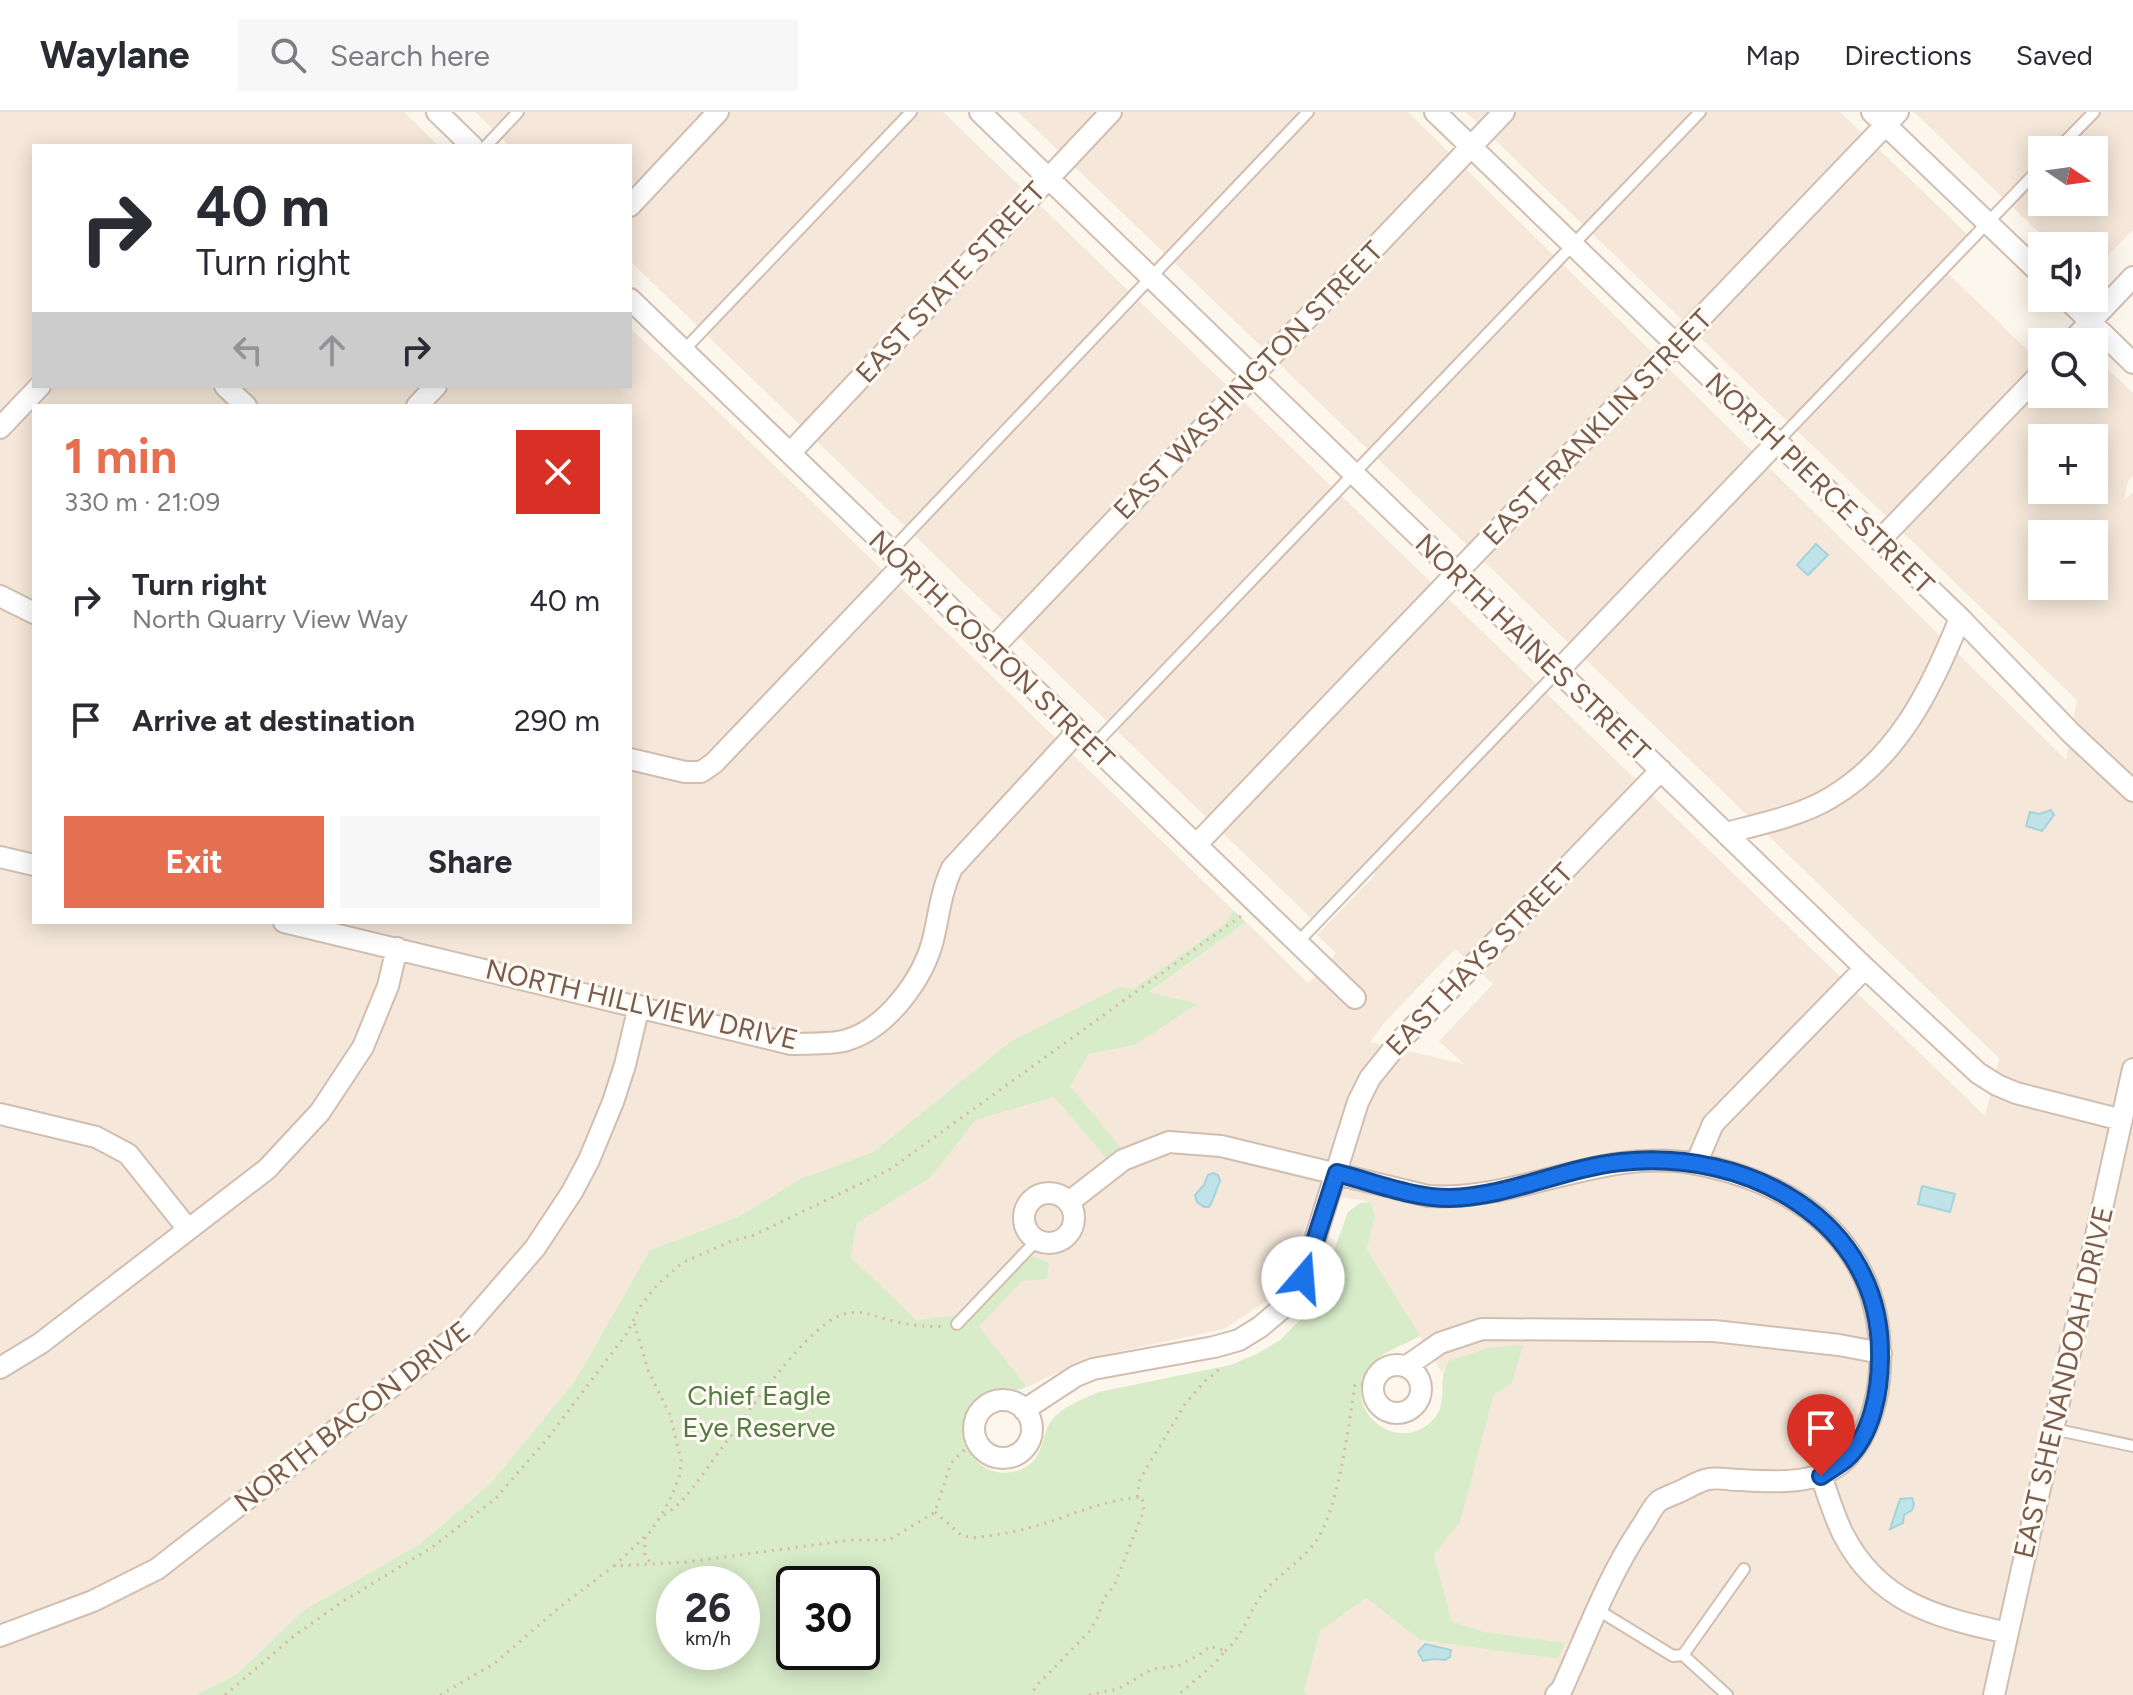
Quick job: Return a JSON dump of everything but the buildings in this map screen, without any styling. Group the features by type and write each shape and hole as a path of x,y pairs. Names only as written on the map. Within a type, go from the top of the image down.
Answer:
{"street":[{"path":"437,112 470,144"},
{"path":"632,204 718,112"},
{"name":"NORTH HAINES STREET","path":"980,112 1865,968 1978,1073 2016,1093 2122,1120"},
{"name":"EAST STATE STREET","path":"790,453 1111,112"},
{"name":"NORTH PIERCE STREET","path":"1435,112 1880,540 2071,733 2133,791"},
{"name":"EAST WASHINGTON STREET","path":"992,649 1504,112"},
{"path":"1886,116 2028,262"},
{"name":"EAST FRANKLIN STREET","path":"1196,845 1676,344 1886,116"},
{"path":"2084,328 2133,277"},
{"name":"NORTH COSTON STREET","path":"632,301 1355,998"},
{"path":"2080,312 2133,363"},
{"path":"1880,540 2028,387"},
{"path":"0,428 38,388"},
{"path":"227,388 244,404"},
{"path":"419,404 434,388"},
{"path":"1558,671 1777,442"},
{"path":"632,759 685,772 701,772 714,763 898,557"},
{"path":"0,596 32,612"},
{"path":"1726,833 1828,800 1860,777 1914,717 1939,671 1960,618"},
{"name":"NORTH HILLVIEW DRIVE","path":"293,924 791,1044 846,1041 875,1025 910,991 932,943 945,883 952,868 1086,739"},
{"name":"EAST HAYS STREET","path":"1024,1410 1076,1376 1093,1369 1239,1340 1285,1306 1303,1278 1358,1102 1370,1078 1385,1057 1661,770"},
{"path":"0,857 32,865"},
{"path":"0,1368 41,1343 267,1169 320,1112 363,1047 388,986 397,948"},
{"path":"1696,1164 1713,1124 1865,968"},
{"name":"NORTH BACON DRIVE","path":"0,1636 93,1601 157,1569 463,1331 535,1248 572,1192 613,1102 639,1006"},
{"name":"EAST SHENANDOAH DRIVE","path":"1994,1695 2053,1429 2124,1153 2122,1120 2133,1069"},
{"path":"0,1114 96,1137 128,1154 188,1229"},
{"path":"1069,1202 1123,1160 1169,1142 1221,1146 1428,1196 1449,1198 1491,1193 1617,1162 1661,1160 1696,1164 1755,1179 1776,1188 1814,1213 1831,1229 1858,1266 1875,1308 1881,1353 1877,1395 1863,1436 1847,1458 1821,1476 1779,1482 1709,1479 1659,1501 1625,1551 1562,1689 1556,1695"},
{"path":"1052,1192 1069,1202 1074,1221 1065,1238 1046,1243 1037,1240 1029,1234 1024,1215 1033,1198 1052,1192"},
{"path":"1407,1366 1440,1343 1482,1329 1714,1331 1839,1345 1881,1353"},
{"path":"1388,1366 1407,1366 1415,1371 1422,1389 1420,1398 1407,1412 1397,1414 1380,1407 1375,1399 1374,1382 1388,1366"},
{"path":"1004,1400 1015,1403 1030,1420 1029,1442 1012,1457 990,1455 981,1449 975,1439 977,1417 983,1408 993,1402 1004,1400"},
{"path":"1821,1476 1852,1551 1880,1583 1935,1616 2007,1633"}],"lane":[{"path":"488,144 518,112"},
{"path":"684,350 911,112"},
{"path":"898,557 1151,277 1308,112"},
{"path":"1086,739 1354,473 1700,112"},
{"path":"2071,136 2094,112"},
{"path":"1777,442 2028,181"},
{"path":"1297,943 1558,671"},
{"path":"957,1324 1037,1240"},
{"path":"2053,1429 2133,1446"},
{"path":"1683,1655 1744,1569"},
{"path":"1598,1610 1673,1656 1683,1655 1727,1695"}],"path":[{"path":"225,1695 294,1636 342,1602 431,1548 495,1499 548,1438 627,1333 657,1285 682,1263 729,1242 754,1235 889,1170 1257,904"},
{"path":"658,1520 683,1500 733,1436 754,1400 815,1334 840,1315 865,1311 886,1319 932,1328 957,1324"},
{"path":"440,1695 495,1663 561,1606 614,1566 658,1520 680,1475 681,1460 670,1415 648,1370 633,1320"},
{"path":"1137,1497 1140,1479 1185,1404 1217,1372 1224,1358 1225,1344"},
{"path":"1178,1695 1233,1645 1259,1599 1314,1544 1334,1497 1355,1385 1374,1382"},
{"path":"614,1566 687,1562 851,1540 889,1540 935,1512 951,1463 975,1439"},
{"path":"935,1512 961,1535 972,1538 1046,1524 1075,1511 1098,1508 1123,1498 1142,1497 1144,1510 1114,1586 1104,1598 1098,1617 1089,1632 1031,1695"},
{"path":"645,1537 645,1556 650,1562"},
{"path":"1089,1695 1118,1689 1152,1669 1178,1666 1210,1646 1225,1651"}],"shaded area":[{"path":"0,112 404,112 437,144 32,144 32,388 632,388 632,330 1234,911 1224,924 1133,989 1010,1042 873,1152 802,1178 738,1217 650,1250 575,1381 490,1484 420,1544 304,1610 237,1674 196,1695 0,1695"},
{"path":"475,112 943,112 1985,1116 1999,1058 1018,112 1408,112 2066,760 2077,700 1466,112 1840,112 1968,235 1940,266 2028,351 2028,408 2108,408 2108,370 2133,393 2133,476 2128,481 2124,500 2133,492 2133,1695 1308,1695 1304,1693 1319,1631 1366,1598 1420,1640 1558,1659 1564,1644 1484,1632 1452,1621 1434,1554 1460,1521 1494,1394 1446,1364 1442,1373 1367,1249 1375,1216 1371,1202 1318,1193 1279,1293 1224,1329 1089,1358 1027,1387 978,1327 1022,1281 1048,1263 1034,1259 966,1314 915,1320 851,1257 857,1223 930,1178 976,1120 1054,1097 1106,1158 1120,1148 1069,1087 1088,1054 1135,1045 1195,1004 1148,993 1246,922 1308,983 1336,953 1317,935 1375,875 1365,866 1313,920 632,263 632,144 508,144","holes":["1455,949 1493,984 1439,1041 1464,1064 1370,1042 1385,1022"]},
{"path":"1914,112 2133,112 2133,230 2108,255 2108,232 2038,232"}],"green space":[{"name":"Chief Eagle Eye Reserve","path":"1234,911 1246,922 1149,992 1197,1004 1135,1045 1089,1054 1070,1086 1121,1148 1106,1158 1054,1097 976,1120 930,1178 857,1223 851,1257 916,1320 966,1314 1026,1254 1049,1263 1047,1279 1022,1281 979,1327 1027,1387 980,1398 969,1410 964,1423 964,1437 969,1450 978,1462 989,1469 1003,1473 1019,1470 1027,1467 1036,1457 1052,1420 1078,1401 1099,1392 1230,1365 1280,1340 1301,1319 1318,1294 1348,1212 1360,1203 1371,1202 1375,1216 1367,1249 1420,1336 1386,1353 1369,1368 1362,1383 1361,1398 1366,1411 1376,1422 1388,1430 1402,1433 1417,1431 1437,1415 1442,1400 1443,1376 1449,1361 1488,1348 1523,1345 1512,1383 1494,1394 1460,1522 1434,1554 1452,1621 1484,1632 1565,1643 1558,1659 1420,1640 1366,1598 1320,1631 1304,1692 1308,1695 196,1695 237,1674 304,1610 420,1544 490,1484 575,1381 650,1250 738,1217 802,1178 873,1152 1010,1042 1120,987 1133,989 1224,924"}],"water":[{"path":"1816,544 1828,555 1808,575 1797,565"},
{"path":"2051,810 2054,815 2042,831 2026,826 2030,812 2039,814"},
{"path":"1208,1175 1218,1175 1220,1181 1211,1204 1204,1207 1197,1202 1195,1195"},
{"path":"1922,1186 1955,1194 1950,1212 1918,1204"},
{"path":"1912,1498 1912,1510 1904,1515 1903,1523 1890,1529 1900,1499"},
{"path":"1425,1644 1451,1650 1450,1657 1423,1661 1418,1652"}],"route":[{"path":"1303,1278 1337,1173 1428,1196 1449,1198 1491,1193 1597,1166 1639,1160 1696,1164 1755,1179 1796,1199 1831,1229 1858,1266 1875,1308 1881,1353 1877,1395 1871,1415 1863,1436 1847,1458 1821,1476"}]}
